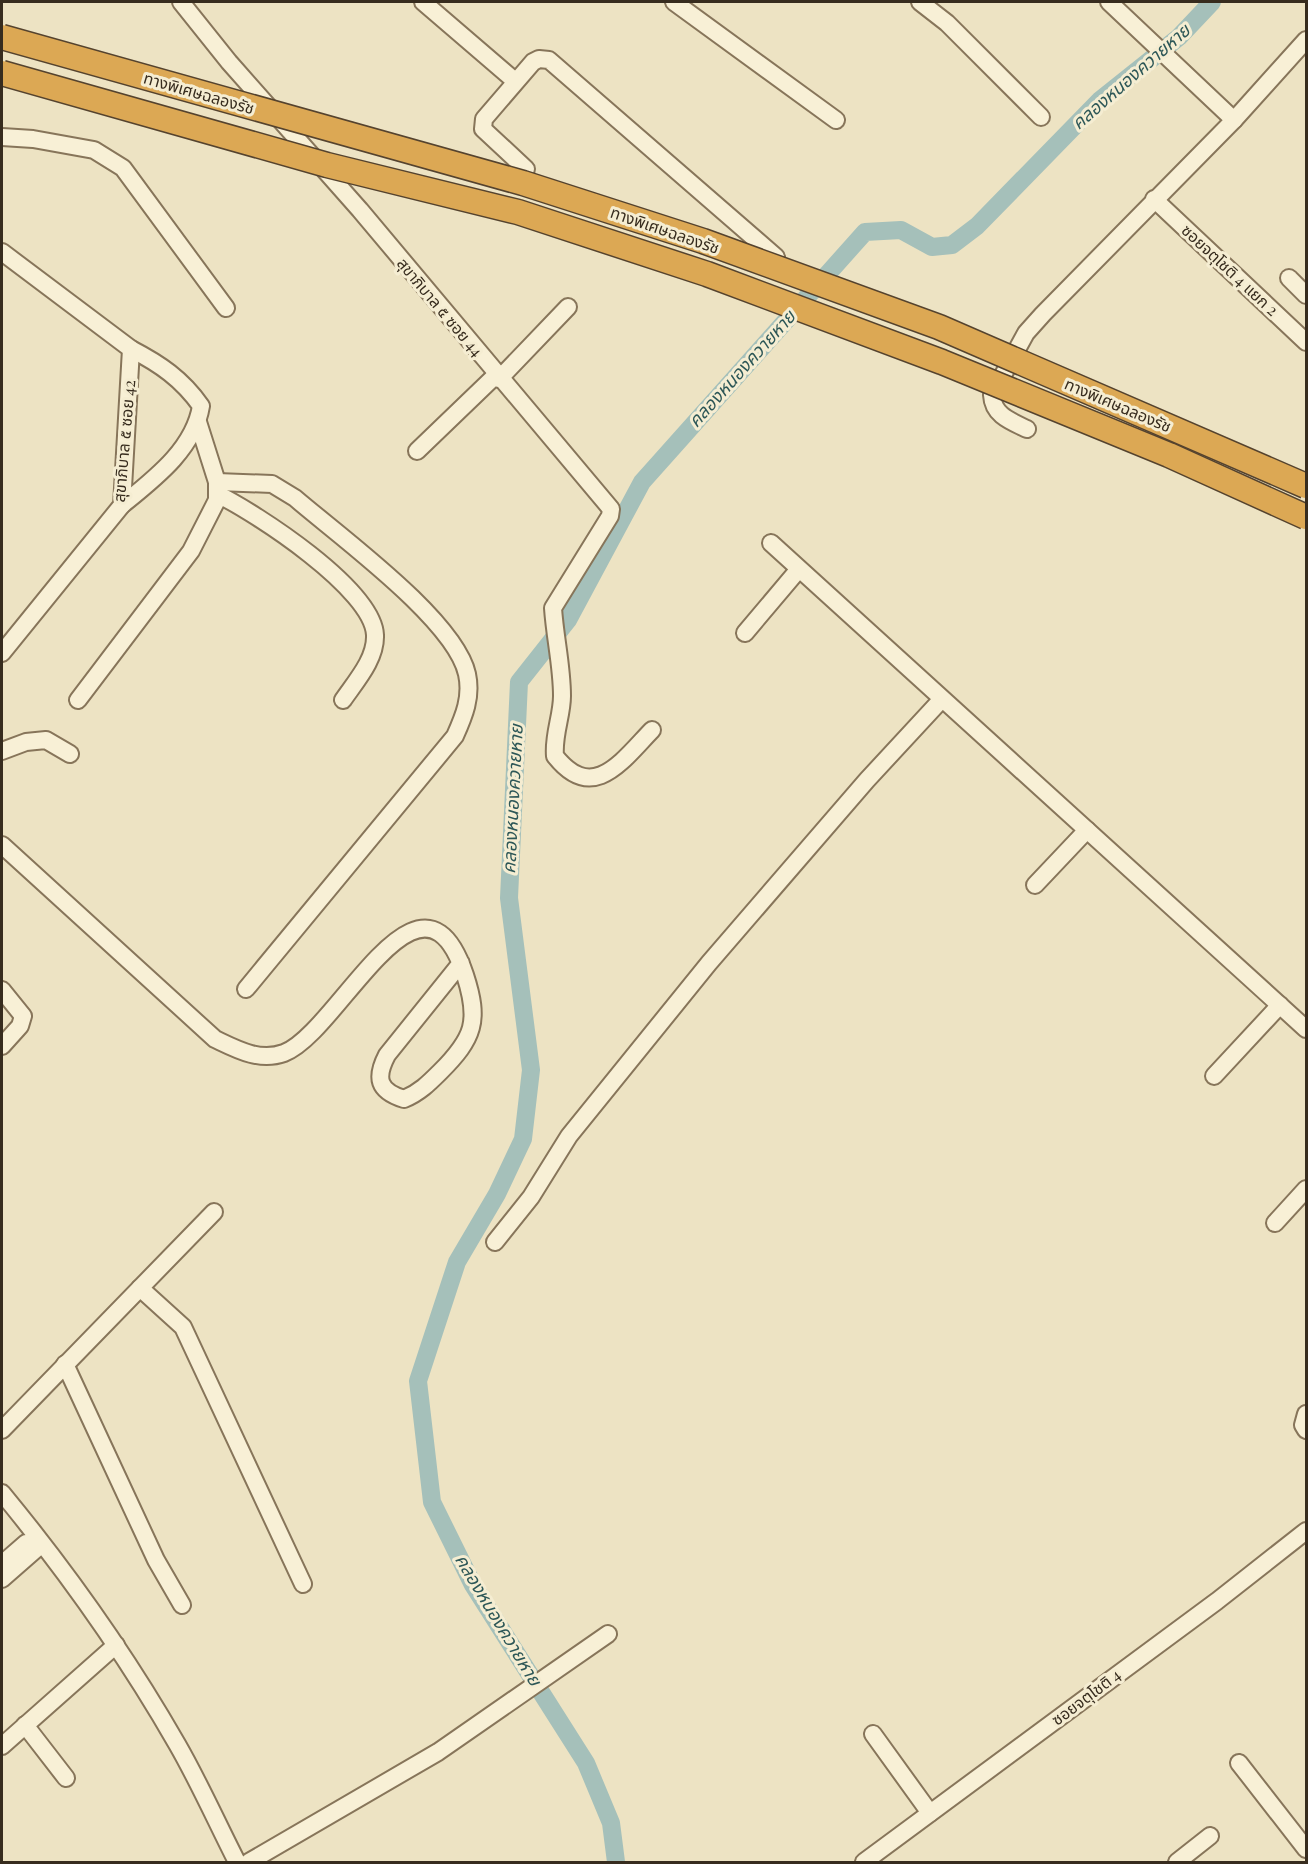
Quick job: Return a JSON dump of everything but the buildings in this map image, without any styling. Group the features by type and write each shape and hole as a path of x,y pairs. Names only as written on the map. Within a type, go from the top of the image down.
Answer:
{"highway":[{"name":"ทางพิเศษฉลองรัช","path":"2,38 523,183 703,242 939,327 1306,486"},
{"name":"ทางพิเศษฉลองรัช","path":"2,73 327,165 518,212 707,274 1039,402 1169,455 1306,518"}],"street":[{"name":"สุขาภิบาล ๕ ซอย 44","path":"181,2 230,62 360,210 497,377 610,509 610,516 553,608 554,628 561,663 562,699 554,747 555,756 566,770 583,779 597,778 618,766 652,730"},
{"path":"423,2 515,81"},
{"path":"674,2 836,120"},
{"path":"920,2 947,23 1041,117"},
{"path":"1109,2 1234,120"},
{"path":"1027,429 1007,420 996,411 992,404 992,395 1026,333 1154,199 1234,120 1306,40"},
{"path":"526,170 483,129 484,119 533,62 539,59 549,60 776,257"},
{"path":"2,137 33,139 94,150 123,168 226,308"},
{"name":"ซอยจตุโชติ 4 แยก 2","path":"1154,199 1306,342"},
{"path":"2,252 131,349 158,363 185,384 201,406 198,423 164,471 122,505"},
{"path":"1289,278 1306,295"},
{"path":"417,451 568,308"},
{"name":"สุขาภิบาล ๕ ซอย 42","path":"2,653 122,505 131,349"},
{"path":"78,700 191,551 217,500 217,488 198,423"},
{"path":"217,488 272,484 295,498 427,611 459,651 468,676 468,708 455,736 246,989"},
{"path":"217,488 351,589 371,617 375,635 371,655 343,700"},
{"path":"771,543 1306,1029"},
{"path":"745,633 799,569"},
{"path":"495,1242 531,1197 577,1127 702,972 867,780 942,699"},
{"path":"2,751 26,742 46,740 70,754"},
{"path":"1035,885 1087,830"},
{"path":"2,845 214,1039 248,1055 284,1053 314,1031 390,944 413,929 428,927 448,938 461,963 472,999 474,1020 470,1037 458,1054 416,1094 405,1099 392,1095 383,1087 379,1078 383,1062 461,963"},
{"path":"2,990 23,1016 20,1026 2,1046"},
{"path":"1214,1076 1280,1005"},
{"path":"1275,1223 1306,1189"},
{"path":"2,1430 214,1212"},
{"path":"140,1288 183,1327 303,1584"},
{"path":"65,1364 156,1560 182,1605"},
{"path":"1306,1414 1303,1425 1306,1430"},
{"path":"2,1493 79,1589 116,1645 179,1746 237,1863"},
{"name":"ซอยจตุโชติ 4","path":"869,1861 930,1813 1217,1601 1306,1531"},
{"path":"2,1564 39,1540"},
{"path":"2,1579 39,1540"},
{"path":"249,1863 438,1752 608,1634"},
{"path":"2,1746 116,1645"},
{"path":"25,1725 66,1778"},
{"path":"873,1734 930,1813"},
{"path":"1239,1763 1306,1849"},
{"path":"1177,1863 1210,1836"}],"waterway":[{"name":"คลองหนองควายหาย","path":"616,1862 611,1823 586,1763 473,1585 432,1502 418,1381 457,1262 497,1194 523,1139 531,1070 509,898 519,682 568,620 642,482 865,232 901,230 932,247 952,245 977,226 1100,100 1179,37 1212,2"}]}
